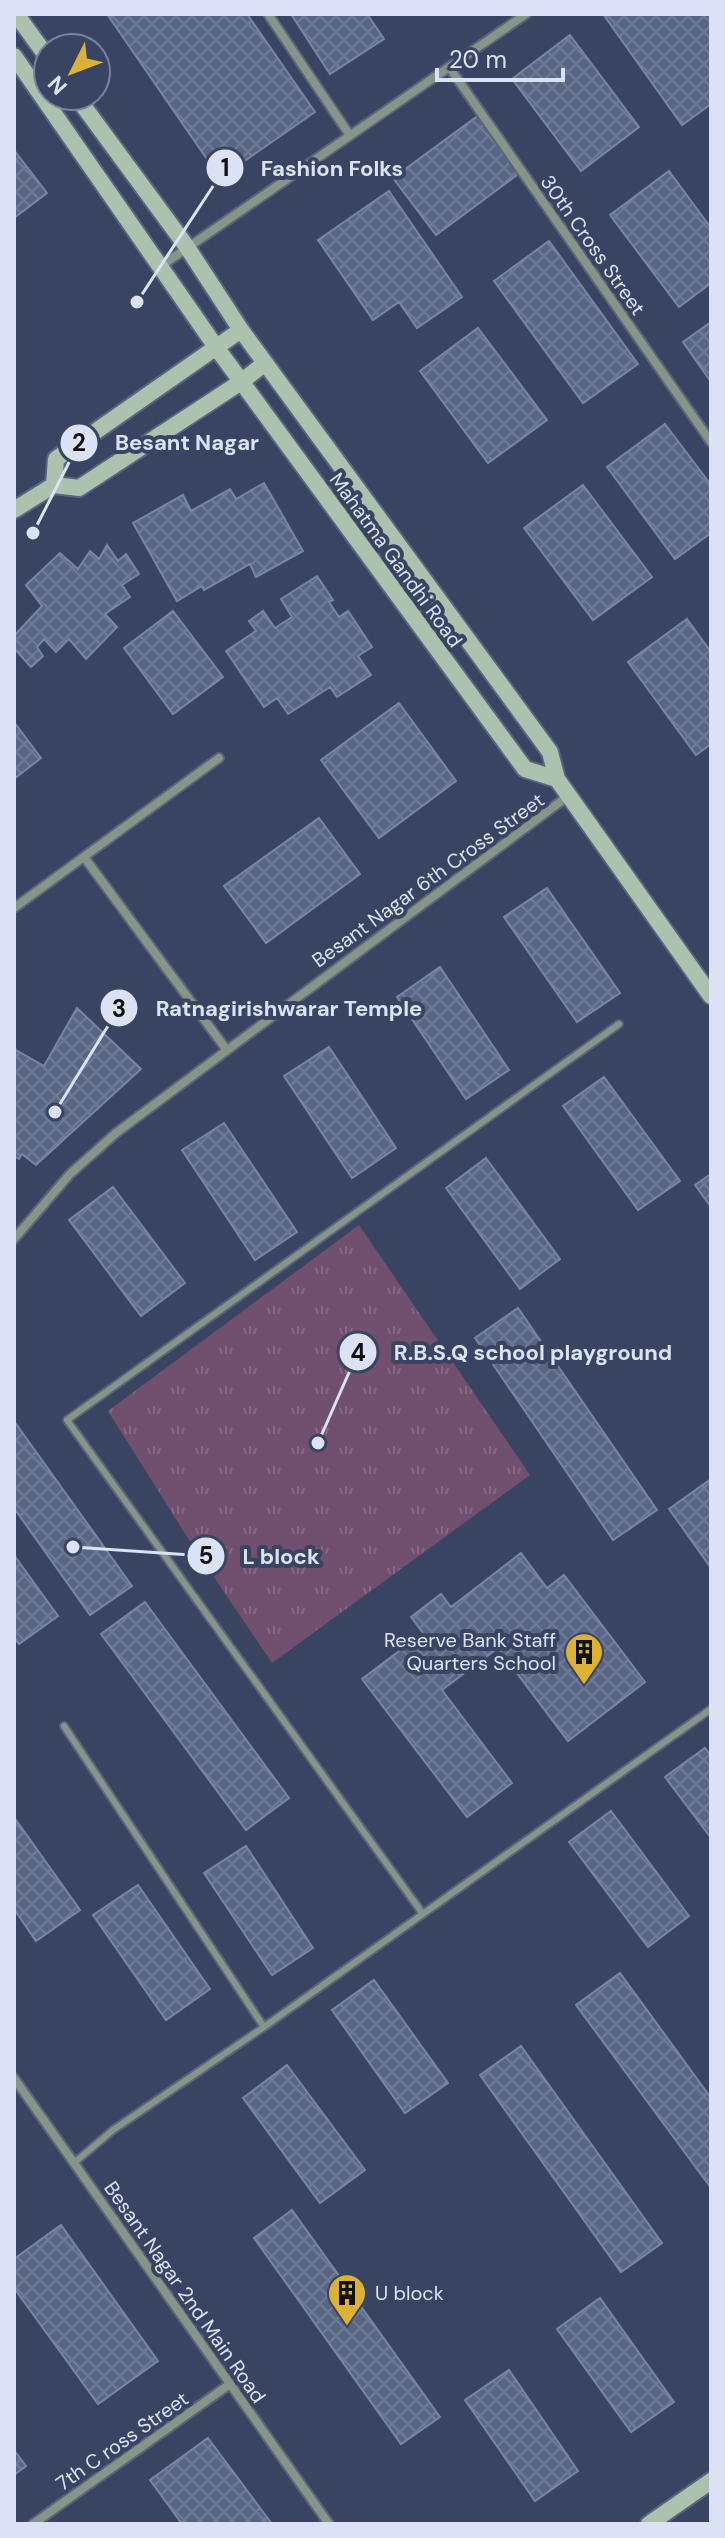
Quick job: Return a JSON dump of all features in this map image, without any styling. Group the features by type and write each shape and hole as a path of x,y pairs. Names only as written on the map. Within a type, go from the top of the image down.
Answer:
{"main road":[{"path":"16,14 32,36"},
{"name":"Mahatma Gandhi Road","path":"14,56 241,382 525,769 557,779"},
{"name":"Mahatma Gandhi Road","path":"88,112 187,247 241,330 550,752 557,779 711,996"},
{"path":"54,485 56,459 241,330"},
{"path":"14,510 54,485 79,488 265,363"},
{"path":"649,2524 711,2481"}],"street":[{"path":"268,14 349,134"},
{"path":"160,267 526,14"},
{"name":"30th Cross Street","path":"449,67 711,442"},
{"path":"14,908 219,758"},
{"name":"Besant Nagar 6th Cross Street","path":"14,1239 70,1174 116,1133 569,796"},
{"path":"84,857 226,1049"},
{"name":"Besant Nagar 2nd Main Road","path":"14,2078 329,2524"},
{"name":"7th C ross Street","path":"33,2524 230,2384"}],"lane":[{"path":"423,1914 67,1420 619,1024"},
{"path":"74,2163 113,2130 264,2027 711,1709"},
{"path":"64,1726 264,2027"}],"green space":[{"path":"359,1225 530,1475 272,1663 191,1543 108,1411"}],"building":[{"path":"107,14 247,14 315,112 220,178"},
{"path":"291,14 367,14 384,39 330,74"},
{"path":"603,14 708,14 711,18 711,104 682,125"},
{"path":"570,35 639,127 581,171 512,79"},
{"path":"479,115 521,172 436,235 393,178"},
{"path":"14,150 47,193 14,218"},
{"path":"669,171 711,228 711,283 679,307 610,215"},
{"path":"389,191 462,297 417,328 399,302 373,320 318,240"},
{"path":"549,241 638,364 583,403 494,281"},
{"path":"711,322 711,382 683,342"},
{"path":"478,328 547,420 488,463 420,371"},
{"path":"665,424 711,485 711,533 675,559 607,467"},
{"path":"264,483 303,551 256,577 250,564 177,601 133,523 183,495 191,511 230,489 236,499"},
{"path":"583,485 652,577 593,620 524,528"},
{"path":"107,545 118,561 126,554 139,574 122,585 130,597 105,614 117,627 86,659 69,639 56,652 44,639 37,647 43,656 31,667 14,648 14,636 42,606 26,585 60,553 78,569 90,551 99,559"},
{"path":"317,576 333,600 329,602 339,617 348,611 372,647 358,656 371,675 337,697 330,687 288,714 277,698 264,707 226,651 256,631 249,621 263,611 275,628 292,617 281,599"},
{"path":"173,611 223,677 173,714 124,648"},
{"path":"687,619 711,652 711,744 696,755 628,662"},
{"path":"399,703 456,781 379,838 321,760"},
{"path":"14,722 41,758 14,779"},
{"path":"319,818 360,874 266,943 224,886"},
{"path":"547,888 620,993 577,1022 504,917"},
{"path":"440,967 509,1070 466,1099 397,997"},
{"path":"77,1008 141,1069 36,1165 22,1154 19,1159 14,1156 14,1049 44,1066"},
{"path":"329,1047 396,1148 352,1178 284,1076"},
{"path":"604,1077 680,1181 638,1210 563,1106"},
{"path":"224,1123 297,1232 255,1260 182,1150"},
{"path":"486,1158 560,1259 520,1289 446,1188"},
{"path":"711,1174 711,1207 695,1185"},
{"path":"113,1187 185,1283 141,1316 69,1220"},
{"path":"518,1308 657,1510 613,1540 475,1338"},
{"path":"14,1421 132,1586 90,1615 14,1508"},
{"path":"711,1479 711,1568 669,1509"},
{"name":"Reserve Bank Staff Quarters School","path":"521,1553 547,1588 564,1575 645,1682 568,1741 498,1648 442,1690 512,1783 467,1817 362,1679 423,1633 411,1617 441,1594 451,1607"},
{"path":"14,1555 58,1616 19,1644 14,1637"},
{"path":"145,1602 289,1798 246,1830 101,1634"},
{"path":"705,1748 711,1756 711,1838 665,1777"},
{"path":"611,1811 689,1916 648,1947 569,1842"},
{"path":"14,1817 80,1910 36,1941 14,1909"},
{"path":"246,1846 313,1948 272,1975 204,1873"},
{"path":"138,1885 210,1989 166,2020 93,1915"},
{"path":"620,1973 711,2098 711,2188 576,2005"},
{"path":"374,1980 448,2083 405,2113 332,2010"},
{"path":"521,2046 662,2243 621,2272 480,2075"},
{"path":"287,2065 365,2170 320,2203 243,2098"},
{"name":"U block","path":"292,2210 440,2417 401,2444 254,2238"},
{"path":"61,2225 158,2361 98,2404 14,2288 14,2259"},
{"path":"600,2298 674,2402 631,2432 557,2329"},
{"path":"509,2370 578,2471 535,2501 465,2400"},
{"path":"208,2438 272,2524 182,2524 150,2480"},
{"path":"14,2450 26,2466 14,2475"}],"place":[{"name":"Fashion Folks","path":"137,302"},
{"name":"Besant Nagar","path":"33,533"},
{"name":"Ratnagirishwarar Temple","path":"55,1112"},
{"name":"R.B.S.Q school playground","path":"318,1443"},
{"name":"L block","path":"73,1547"},
{"name":"Reserve Bank Staff Quarters School","path":"584,1686"},
{"name":"U block","path":"347,2327"}]}
